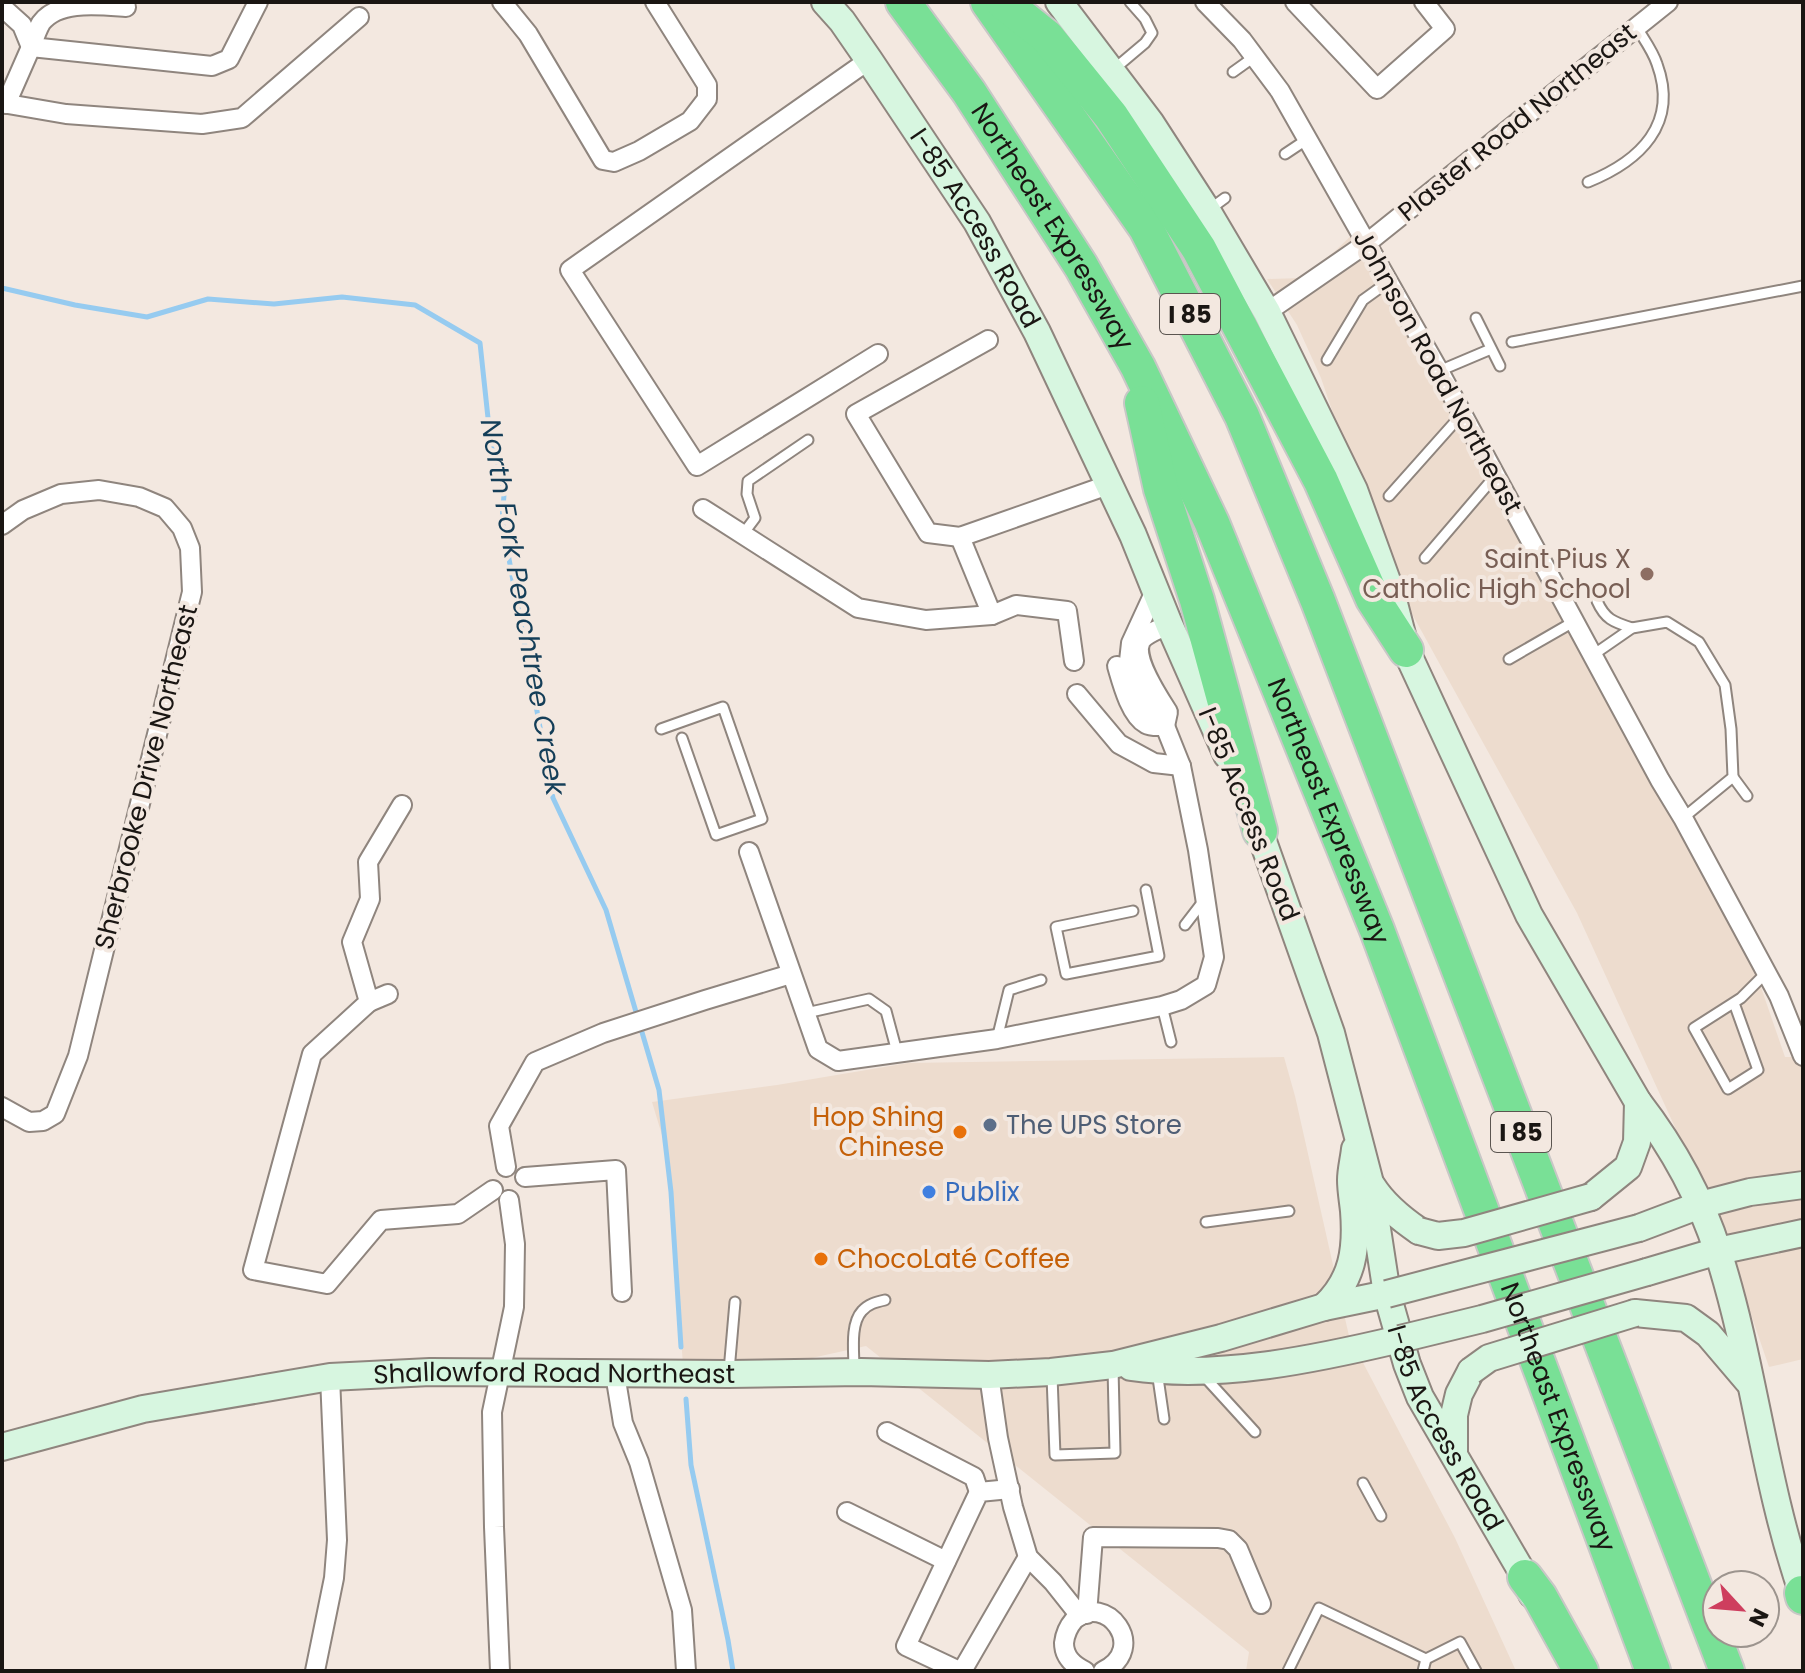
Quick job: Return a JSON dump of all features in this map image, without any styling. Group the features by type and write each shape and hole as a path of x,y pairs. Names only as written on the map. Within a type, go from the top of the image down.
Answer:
{"highway":[{"name":"Northeast Expressway","path":"903,2 969,92 1081,266 1138,367 1212,523 1377,930 1653,1671"},
{"name":"I 85","path":"988,2 1146,228 1242,416 1318,601 1727,1671"},
{"path":"1003,2 1047,37 1111,116 1199,249 1321,481 1373,599 1406,650"},
{"path":"1138,367 1144,418 1161,489 1197,600 1260,831"},
{"path":"1525,1577 1540,1597 1581,1671"}],"main road":[{"name":"I-85 Access Road","path":"825,2 869,60 977,222 1037,332 1133,535 1260,831 1331,1033 1370,1183 1387,1294 1407,1364 1420,1397 1525,1577 1565,1671"},
{"path":"1059,2 1216,205 1354,490 1391,592 1406,650 1529,915 1638,1102 1659,1129 1700,1205 1718,1251 1736,1316 1776,1502 1803,1595"},
{"path":"1370,1183 1388,1207 1419,1231 1438,1236 1464,1233 1591,1197 1628,1167 1637,1142 1638,1102"},
{"path":"1324,1307 1346,1282 1354,1256 1351,1180 1357,1137"},
{"name":"Shallowford Road Northeast","path":"2,1447 143,1409 330,1377 430,1372 989,1375 1113,1365 1221,1330 1387,1294 1639,1228 1700,1205 1750,1192 1803,1185"},
{"name":"Shallowford Road Northeast","path":"1113,1365 1157,1371 1198,1370 1305,1359 1482,1319 1718,1251 1803,1233"},
{"path":"1454,1456 1454,1415 1459,1394 1471,1371 1489,1358 1635,1313 1686,1318 1708,1334 1750,1384"}],"street":[{"path":"126,7 69,2 53,9 42,21 4,104 66,114 202,124 242,118 359,17"},
{"path":"31,47 212,66 229,59 258,2"},
{"path":"502,2 528,34 603,160 614,162 690,121 707,99 707,85 655,2"},
{"name":"Johnson Road Northeast","path":"1205,2 1242,40 1280,91 1367,243 1779,996 1803,1056"},
{"path":"1295,2 1377,89 1445,29 1424,2"},
{"name":"Plaster Road Northeast","path":"1267,312 1367,243 1668,2"},
{"path":"2,7 22,25 31,47"},
{"path":"869,60 570,270 697,466 878,354"},
{"path":"988,340 856,414 928,533 960,537 1108,485"},
{"name":"Sherbrooke Drive Northeast","path":"2,525 23,510 61,494 99,490 139,497 165,508 182,528 190,548 192,592 78,1056 55,1114 43,1121 29,1122 2,1107"},
{"path":"703,509 858,608 926,620 992,615 1016,605 1067,611 1074,661"},
{"path":"960,537 992,615"},
{"path":"749,852 818,1049 838,1061 997,1039 1162,1006 1181,1000 1206,985 1214,957 1181,766 1165,726 1152,712 1128,670 1131,643 1155,591"},
{"path":"1143,697 1140,643 1169,624"},
{"path":"1077,694 1119,744 1154,763 1181,766"},
{"path":"369,1002 352,942 370,899 368,862 402,805"},
{"path":"506,1167 499,1126 535,1062 603,1033 791,974"},
{"path":"388,994 369,1002 312,1054 253,1270 327,1284 381,1220 458,1214 493,1190"},
{"path":"506,1167 517,1169 525,1177 523,1193 509,1200 499,1197 493,1190 493,1177 506,1167"},
{"path":"525,1177 616,1170 622,1292"},
{"path":"500,1671 492,1412 514,1307 515,1244 509,1200"},
{"path":"615,1374 623,1423 639,1462 682,1610 686,1671"},
{"path":"989,1375 998,1438 1028,1557 1083,1615"},
{"path":"315,1671 334,1578 337,1540 330,1377"},
{"path":"887,1432 974,1477 979,1492 906,1646 961,1671 1028,1557"},
{"path":"979,1492 1010,1489"},
{"path":"847,1512 946,1561"},
{"path":"1083,1615 1093,1537 1229,1540 1238,1549 1261,1604"},
{"path":"1084,1671 1075,1666 1064,1649 1067,1629 1083,1615 1099,1613 1116,1622 1124,1639 1119,1658 1103,1671"}],"lane":[{"path":"1112,71 1145,43 1152,33 1130,2"},
{"path":"1588,182 1627,162 1650,138 1661,117 1663,83 1656,61 1636,26"},
{"path":"1233,72 1254,57"},
{"path":"1285,154 1306,140"},
{"path":"1327,360 1363,300 1388,282"},
{"path":"1512,342 1803,286"},
{"path":"1476,318 1500,366"},
{"path":"1439,371 1491,349"},
{"path":"1389,496 1462,414"},
{"path":"743,534 755,518 747,494 748,481 808,440"},
{"path":"1425,558 1496,475"},
{"path":"1597,601 1603,614 1615,623 1632,628"},
{"path":"1509,659 1575,621"},
{"path":"1593,655 1632,628 1667,622 1699,642 1725,685 1733,777 1747,796"},
{"path":"661,729 723,707 762,819 716,835 682,738"},
{"path":"1683,818 1733,777"},
{"path":"1133,911 1056,927 1066,974 1159,956 1146,890"},
{"path":"1185,925 1205,898"},
{"path":"1734,1003 1758,1070 1728,1089 1694,1028 1741,998 1766,973"},
{"path":"997,1039 1009,990 1041,980"},
{"path":"806,1013 869,999 886,1011 897,1052"},
{"path":"1162,1006 1171,1042"},
{"path":"1206,1222 1289,1211"},
{"path":"854,1373 859,1313 869,1305 885,1300"},
{"path":"729,1374 735,1302"},
{"path":"1051,1372 1055,1455 1115,1453 1113,1365"},
{"path":"1198,1370 1255,1432"},
{"path":"1157,1371 1164,1419"},
{"path":"1363,1483 1381,1516"},
{"path":"1288,1671 1319,1608 1426,1659"},
{"path":"1423,1671 1426,1659 1460,1642 1476,1671"}],"shaded area":[{"path":"1354,233 1745,941 1785,1057 1803,1057 1803,1359 1769,1367 1722,1230 1577,913 1384,563 1321,378 1297,325 1267,279 1301,278"},
{"path":"1284,1057 1349,1336 1455,1538 1516,1671 1246,1671 1249,1652 866,1346 758,1370 683,1365 668,1155 652,1102 908,1063"}],"waterway":[{"name":"North Fork Peachtree Creek","path":"2,288 147,317 208,299 274,304 342,297 415,305 480,343 491,446 500,470 504,495 502,521 553,798 606,910 659,1090 671,1192 681,1347"},
{"name":"North Fork Peachtree Creek","path":"686,1399 691,1465 733,1671"}],"place":[{"name":"Saint Pius X Catholic High School","path":"1647,574"},
{"name":"The UPS Store","path":"990,1125"},
{"name":"Hop Shing Chinese","path":"960,1132"},
{"name":"Publix","path":"929,1192"},
{"name":"ChocoLaté Coffee","path":"821,1259"}]}
